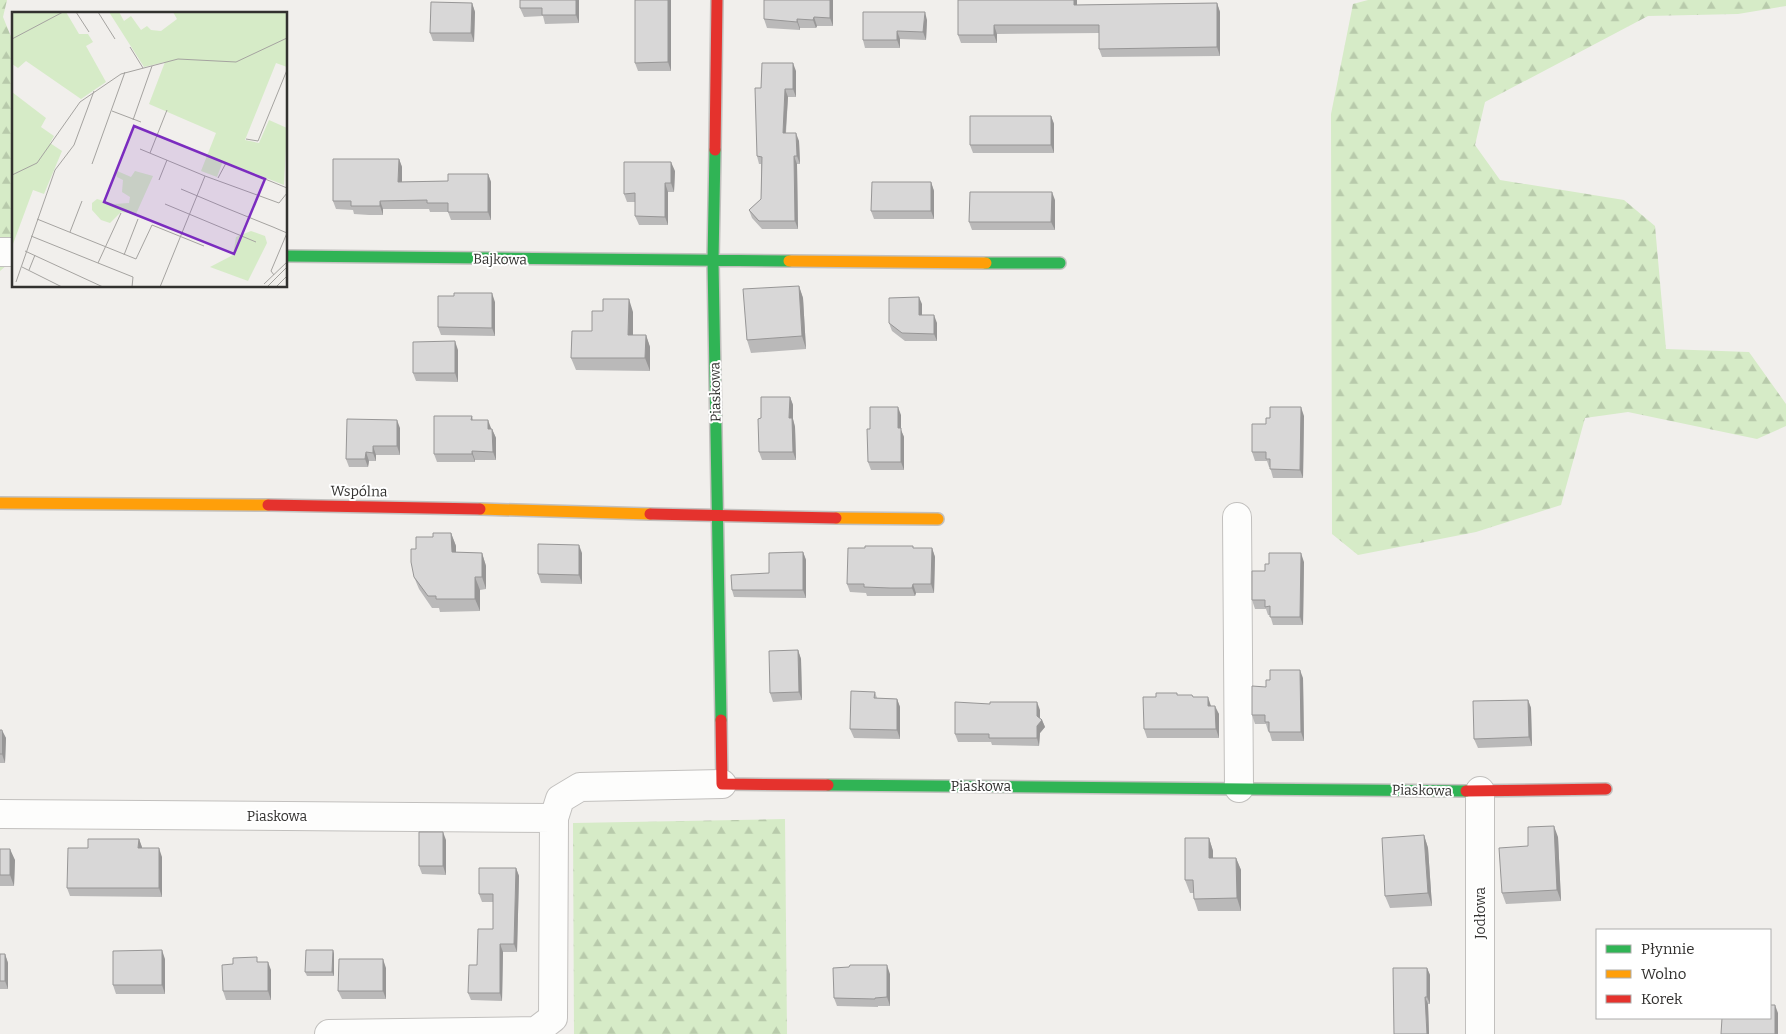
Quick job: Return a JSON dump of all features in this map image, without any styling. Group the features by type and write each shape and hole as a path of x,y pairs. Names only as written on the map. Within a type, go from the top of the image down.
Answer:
{"street":[{"name":"Piaskowa","path":"717,0 713,261 722,784"},
{"name":"Bajkowa","path":"288,256 1060,263"},
{"name":"Wspólna","path":"0,503 321,505 717,516 938,519"},
{"path":"1238,517 1239,788"},
{"name":"Piaskowa","path":"329,1034 536,1031 553,1018 554,818 560,799 580,787 722,784 1480,791 1606,789"},
{"name":"Jodłowa","path":"1480,791 1480,1034"},
{"name":"Piaskowa","path":"0,814 554,818"}],"green space":[{"path":"0,0 7,0 3,17 12,39 12,261 0,271"},
{"path":"1368,0 1786,0 1786,6 1738,14 1648,16 1485,102 1475,145 1500,180 1624,200 1655,226 1666,349 1749,352 1786,404 1786,426 1757,439 1628,412 1585,418 1561,505 1476,532 1358,555 1332,534 1331,114 1353,4"},
{"path":"785,819 787,1034 574,1034 573,823"}],"building":[{"path":"520,0 576,0 576,15 542,15 542,8 520,8"},
{"path":"635,0 668,0 668,62 635,63"},
{"path":"764,0 830,0 830,18 797,19 797,22 764,19"},
{"path":"958,0 1074,0 1074,5 1217,3 1217,47 1099,49 1099,25 994,25 994,35 958,35"},
{"path":"431,2 472,3 471,33 430,33"},
{"path":"863,12 925,12 923,32 897,31 897,40 863,40"},
{"path":"762,63 793,63 793,89 785,89 783,133 796,133 797,156 794,156 795,221 759,221 749,210 761,199 762,157 757,156 755,88 761,88"},
{"path":"970,116 1051,116 1051,145 970,145"},
{"path":"333,159 399,159 398,182 448,181 448,174 488,174 488,212 448,212 448,203 427,203 427,200 380,201 380,206 351,206 351,201 333,201"},
{"path":"624,162 671,162 671,183 665,183 665,217 635,216 635,193 624,194"},
{"path":"872,182 931,182 931,211 871,211"},
{"path":"970,192 1052,192 1051,222 969,222"},
{"path":"799,286 802,336 747,340 743,289"},
{"path":"454,293 492,293 492,328 438,327 438,296 454,296"},
{"path":"919,297 919,315 934,315 934,334 902,333 889,323 889,298"},
{"path":"603,299 629,299 628,335 646,335 645,358 571,358 572,331 592,331 592,311 603,311"},
{"path":"455,341 455,373 413,373 413,342"},
{"path":"761,397 790,397 789,418 792,418 793,452 759,452 758,419 761,418"},
{"path":"870,407 898,407 898,428 901,428 901,462 868,462 867,429 870,429"},
{"path":"1270,407 1301,407 1300,470 1270,469 1270,459 1266,459 1266,452 1252,452 1252,424 1266,424 1266,418 1270,418"},
{"path":"434,416 472,416 471,420 488,420 488,429 492,429 493,452 472,451 472,454 434,454"},
{"path":"347,419 397,420 397,446 373,446 373,453 366,452 365,459 346,459"},
{"path":"433,533 451,533 452,552 482,553 482,577 475,577 475,599 436,599 436,596 428,596 414,577 411,549 416,549 416,537 433,537"},
{"path":"538,544 579,545 579,575 538,574"},
{"path":"865,546 932,548 931,584 913,584 912,588 890,588 864,587 864,584 847,584 848,548 865,548"},
{"path":"803,552 803,590 732,590 731,575 769,573 769,553"},
{"path":"1269,553 1301,553 1300,617 1270,617 1270,606 1265,607 1265,600 1252,600 1252,571 1265,571 1265,564 1269,564"},
{"path":"798,650 799,692 770,693 769,651"},
{"path":"1270,670 1300,670 1301,732 1269,732 1269,722 1265,722 1265,715 1252,715 1252,686 1266,687 1266,680 1270,680"},
{"path":"851,691 875,692 874,698 897,699 897,730 850,729"},
{"path":"1156,693 1177,693 1177,695 1208,697 1208,706 1215,706 1216,729 1144,729 1143,697 1156,697"},
{"path":"1528,700 1529,737 1474,739 1473,701"},
{"path":"955,702 990,704 990,702 1037,702 1037,716 1042,720 1037,726 1037,738 989,738 989,734 955,734"},
{"path":"0,730 2,730 2,754 0,754"},
{"path":"1554,826 1557,890 1502,893 1499,848 1528,846 1528,827"},
{"path":"419,832 443,832 443,866 419,866"},
{"path":"1424,835 1428,893 1385,896 1382,838"},
{"path":"1185,838 1209,838 1209,858 1236,858 1237,898 1194,899 1193,880 1185,880"},
{"path":"88,839 139,839 138,848 159,848 159,888 67,888 68,848 88,848"},
{"path":"0,849 10,849 10,875 0,875"},
{"path":"479,868 516,868 514,944 500,944 500,993 468,993 469,965 477,965 478,929 493,929 493,894 479,894"},
{"path":"162,950 162,985 113,985 113,951"},
{"path":"306,950 333,950 332,972 305,972"},
{"path":"0,954 5,954 5,981 0,981"},
{"path":"257,957 257,962 268,962 268,991 223,991 222,965 233,964 233,958"},
{"path":"339,959 383,959 383,991 338,991"},
{"path":"850,965 887,965 887,997 875,999 834,998 833,968 849,967"},
{"path":"1393,968 1427,968 1427,997 1425,997 1427,1034 1394,1034"},
{"path":"1771,1005 1775,1005 1775,1034 1721,1034 1722,1019 1771,1019"}],"traffic: fast":[{"path":"715,150 713,261 721,720"},
{"path":"288,256 789,261"},
{"path":"986,263 1060,263"},
{"path":"828,785 1466,791"}],"traffic: slow":[{"path":"789,261 986,263"},
{"path":"0,503 268,505"},
{"path":"480,509 650,514"},
{"path":"836,518 938,519"}],"traffic: jam":[{"path":"715,150 717,0"},
{"path":"268,505 480,509"},
{"path":"650,514 836,518"},
{"path":"721,720 722,784 828,785"},
{"path":"1466,791 1606,789"}]}
